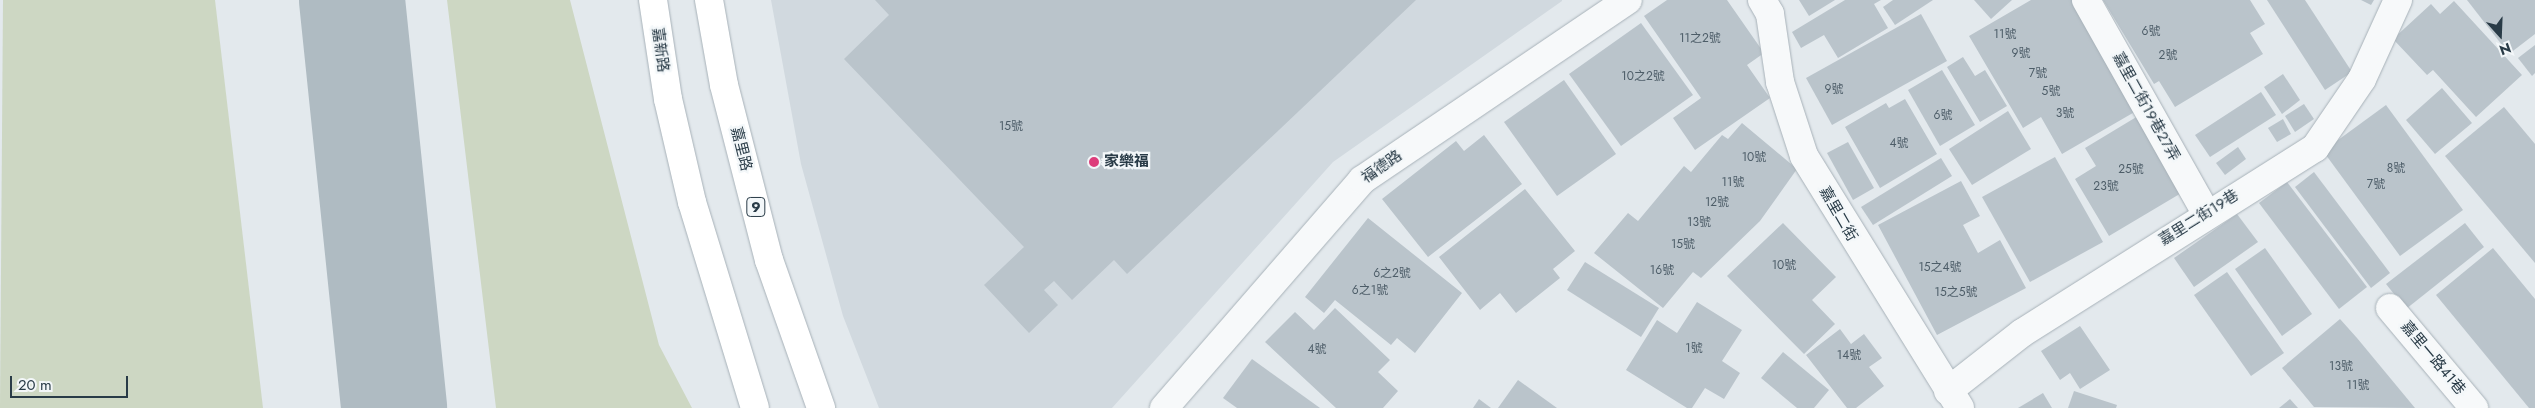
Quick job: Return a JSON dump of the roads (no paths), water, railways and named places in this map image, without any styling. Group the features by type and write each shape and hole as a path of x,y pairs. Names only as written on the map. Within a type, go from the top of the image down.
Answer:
{"main road":[{"name":"嘉新路","path":"653,0 668,99 692,202 755,408"},
{"name":"嘉里路","path":"709,0 724,85 769,260 821,408"}],"street":[{"name":"福德路","path":"1164,408 1362,180 1628,0"},
{"name":"嘉里二街","path":"1762,0 1770,14 1780,82 1804,156 1954,400"},
{"name":"嘉里二街19巷27弄","path":"2086,0 2206,213"},
{"name":"嘉里二街19巷","path":"1954,400 2022,333 2206,213 2315,148 2362,79 2398,0"},
{"name":"嘉里一路41巷","path":"2390,308 2474,408"}],"place":[{"name":"家樂福","path":"1094,162"}]}
